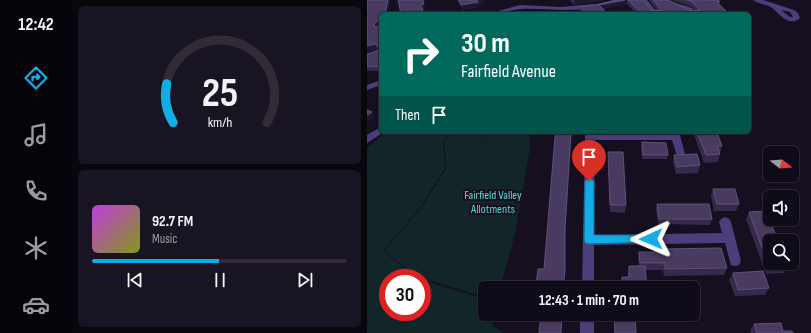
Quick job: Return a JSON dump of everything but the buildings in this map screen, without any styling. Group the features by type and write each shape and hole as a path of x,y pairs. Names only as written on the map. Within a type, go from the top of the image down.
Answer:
{"street":[{"path":"644,0 654,12"},
{"path":"667,0 676,6 687,7 693,12"},
{"path":"755,0 773,6"},
{"path":"497,12 520,6 571,11 603,4"},
{"path":"367,88 379,83"},
{"path":"367,140 379,131"},
{"path":"588,281 590,134 675,134 680,154"},
{"path":"725,222 735,261"},
{"path":"589,240 729,238"},
{"path":"587,321 587,333"}],"green space":[{"path":"384,134 449,134 443,142 445,168 420,208 383,251 406,269 379,269 379,321 431,321 431,283 478,297 478,321 493,321 493,326 503,333 367,333 367,148"},
{"name":"Fairfield Valley Allotments","path":"450,134 483,134 483,142 484,134 529,134 530,148 515,234 502,281 478,281 478,295 431,281 431,269 408,269 384,251 421,208 446,169 444,142"}],"route":[{"path":"589,181 589,240 651,239"}]}
